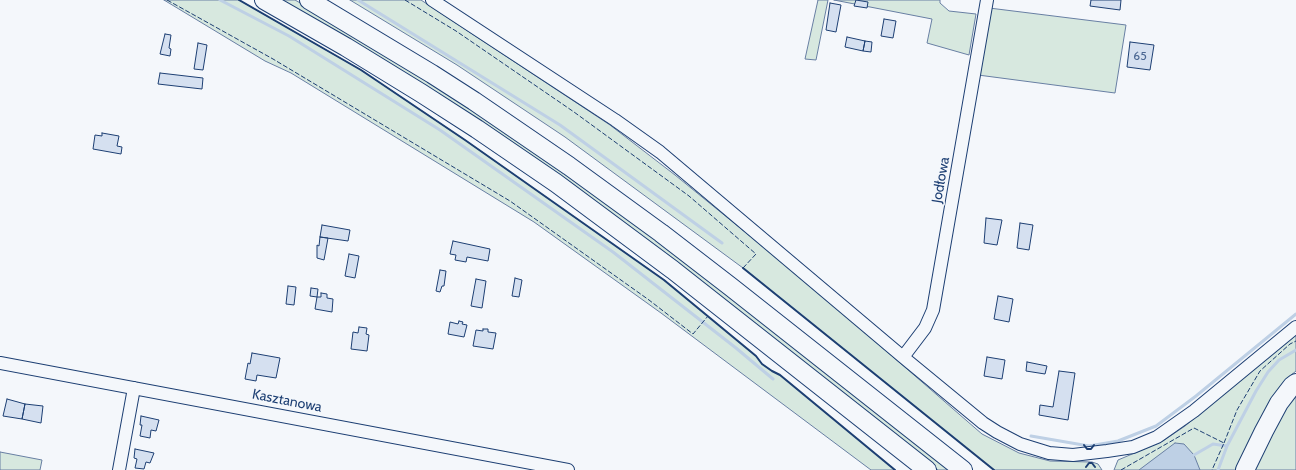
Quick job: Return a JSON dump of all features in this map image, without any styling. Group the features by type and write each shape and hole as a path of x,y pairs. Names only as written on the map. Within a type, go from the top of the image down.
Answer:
{"highway":[{"path":"264,0 346,47 421,94 556,183 685,279 927,470"},
{"path":"309,0 474,101 581,174 719,278 962,470"},
{"path":"1245,470 1279,403 1296,382"}],"street":[{"path":"432,0 615,120 660,152 983,423 1020,444 1049,453 1073,455 1133,446 1157,437 1194,411 1296,327"},
{"name":"Jodłowa","path":"903,357 925,328 933,310 987,0"},
{"name":"Kasztanowa","path":"0,363 568,470"},
{"path":"119,470 134,388"}],"shaded area":[{"path":"164,0 239,0 361,70 465,140 664,280 756,356 762,364 780,375 895,470 871,470 661,313 534,222 291,73 265,61"},
{"path":"278,0 295,0 341,26 495,122 652,233 953,470 938,470 804,363"},
{"path":"350,0 421,0 610,125 675,175 809,284 982,434 1019,453 1050,461 1092,462 1098,464 1102,470 994,470 743,268 565,137 457,65"},
{"path":"818,0 828,0 816,60 805,59"},
{"path":"834,0 940,0 940,3 949,11 976,14 969,55 927,43 932,19"},
{"path":"989,8 1126,25 1115,93 978,75"},
{"path":"1296,335 1296,371 1281,386 1268,404 1238,470 1114,470 1118,460 1163,441 1185,426"},
{"path":"1296,392 1296,470 1253,470 1285,407"},
{"path":"0,452 42,460 40,470 0,470"}],"water":[{"path":"1175,443 1184,444 1194,455 1200,470 1139,470"}],"building":[{"path":"856,0 868,2 867,8 854,6"},
{"path":"1091,0 1121,0 1120,10 1090,6"},
{"path":"830,3 841,5 836,32 826,30"},
{"path":"884,19 896,21 893,38 881,36"},
{"path":"165,34 171,35 169,48 171,49 170,56 160,54"},
{"path":"847,37 865,41 863,51 845,47"},
{"path":"865,41 872,42 871,52 863,51"},
{"path":"1130,42 1154,45 1150,70 1127,67"},
{"path":"198,43 207,45 203,70 194,69"},
{"path":"160,73 203,78 202,89 158,84"},
{"path":"102,133 119,136 117,146 122,147 121,154 93,149 95,135 102,136"},
{"path":"986,218 1002,220 997,245 984,243"},
{"path":"1020,223 1033,225 1029,250 1017,248"},
{"path":"322,225 350,230 348,241 320,237"},
{"path":"320,237 328,238 324,260 317,258 317,245 319,246"},
{"path":"453,241 490,249 488,261 467,257 466,262 455,260 456,255 450,254"},
{"path":"349,254 359,256 355,278 345,276"},
{"path":"440,270 446,271 444,286 442,286 440,292 436,291"},
{"path":"515,278 522,280 519,297 512,296"},
{"path":"476,279 486,281 482,308 471,306"},
{"path":"288,286 296,287 294,305 286,304"},
{"path":"311,288 318,289 317,297 310,296"},
{"path":"321,293 327,294 327,298 333,299 332,312 315,309 317,297 321,297"},
{"path":"998,296 1013,299 1009,322 994,319"},
{"path":"459,321 463,322 462,324 467,325 464,337 448,334 450,322 458,324"},
{"path":"359,327 367,328 366,334 369,335 367,351 351,349 353,332 358,333"},
{"path":"483,329 488,329 488,332 496,333 493,349 473,346 476,330 483,331"},
{"path":"252,353 280,358 276,378 257,375 256,381 245,379 248,363 250,364"},
{"path":"987,357 1005,360 1002,379 984,376"},
{"path":"1027,362 1047,366 1045,374 1026,371"},
{"path":"1059,371 1075,373 1068,420 1039,415 1040,405 1053,407"},
{"path":"7,399 25,404 22,419 3,416"},
{"path":"25,404 43,406 41,423 22,419"},
{"path":"141,416 159,420 156,431 151,430 150,438 140,436 142,425 140,425"},
{"path":"135,449 154,453 150,463 146,462 144,469 135,468 137,459 134,458"}],"waterway":[{"path":"220,0 289,36 440,130 613,252 736,348 773,379"},
{"path":"358,0 560,125 722,243"},
{"path":"1031,436 1089,446 1118,441 1156,426 1196,396 1296,314"},
{"path":"1194,455 1213,444 1227,446 1256,391 1268,372 1279,360 1296,350"},
{"path":"1218,470 1227,446"}],"fence":[{"path":"167,0 273,59 510,201 649,300 693,334 708,316"},
{"path":"405,0 456,31 574,112 689,196 756,254 743,268"},
{"path":"1224,443 1237,410 1260,371 1290,344 1296,341"},
{"path":"1121,470 1194,428 1224,443 1212,470"}],"wall":[{"path":"239,0 361,70 465,140 664,280 756,356 762,364 780,375 895,470"},
{"path":"743,268 994,470"},
{"path":"1084,445 1087,449 1091,449 1094,445"},
{"path":"1086,467 1089,463 1092,463 1095,467"}]}
